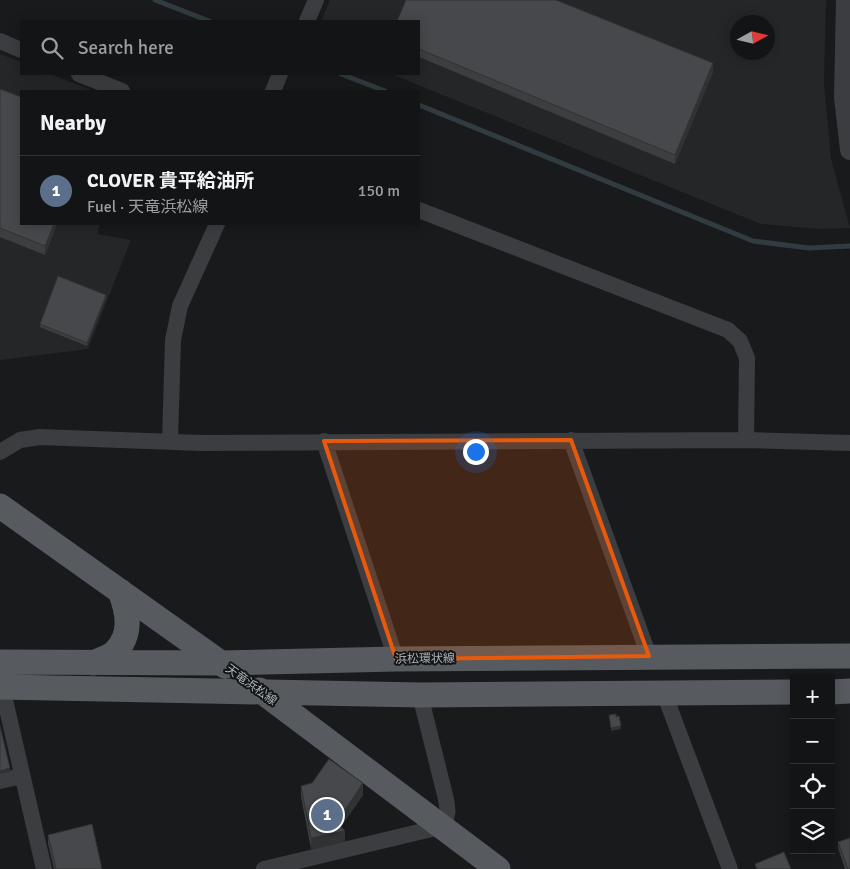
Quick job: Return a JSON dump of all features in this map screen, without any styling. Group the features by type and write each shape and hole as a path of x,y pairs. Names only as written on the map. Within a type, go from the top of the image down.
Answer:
{"main road":[{"name":"天竜浜松線","path":"0,506 262,692 490,866"},
{"path":"93,663 114,653 127,631 126,608 120,591"},
{"name":"浜松環状線","path":"1,679 93,663 221,663 649,656 850,656"},
{"path":"1,679 262,692 420,695 790,692"},
{"path":"835,692 850,691"}],"street":[{"path":"307,20 316,0"},
{"path":"846,0 844,96 850,150"},
{"path":"0,41 20,50"},
{"path":"82,75 119,90"},
{"path":"273,90 280,75"},
{"path":"420,210 728,330 740,341 747,358 746,440"},
{"path":"170,441 172,340 180,306 217,225"},
{"path":"0,452 20,440 40,437 170,441 746,440 850,443"},
{"path":"571,440 649,656"},
{"path":"324,442 396,659"},
{"path":"1,679 44,869"},
{"path":"664,693 730,869"},
{"path":"264,869 440,826 446,820 448,811 420,695"},
{"path":"0,782 22,776"}],"highlighted area":[{"path":"571,440 649,656 396,659 324,441"}],"shaded area":[{"path":"330,0 826,0 824,83 831,159 850,228 819,229 761,224 393,75 420,75 420,20 321,20"},
{"path":"0,54 20,62 20,75 53,75 90,90 20,90 20,225 100,225 97,234 131,240 88,349 0,360"}],"building":[{"path":"406,0 556,0 713,63 675,155 420,49 420,20 397,20"},
{"path":"0,89 20,97 20,225 54,225 45,246 0,228"},
{"path":"58,276 106,295 87,343 40,324"},
{"path":"616,714 616,717 619,716 621,726 611,728 609,715"},
{"path":"0,726 10,768 0,771"},
{"path":"329,759 363,783 337,822 345,831 311,838 301,786 312,783"},
{"path":"92,824 102,869 56,869 48,835"},
{"path":"850,838 850,869 848,869 838,842"},
{"path":"784,852 791,869 757,869 755,864"}],"waterway":[{"path":"155,0 206,20"},
{"path":"344,75 382,90"},
{"path":"420,105 753,241 809,248 850,246"}],"place":[{"name":"CLOVER 貴平給油所","path":"327,815"}]}
